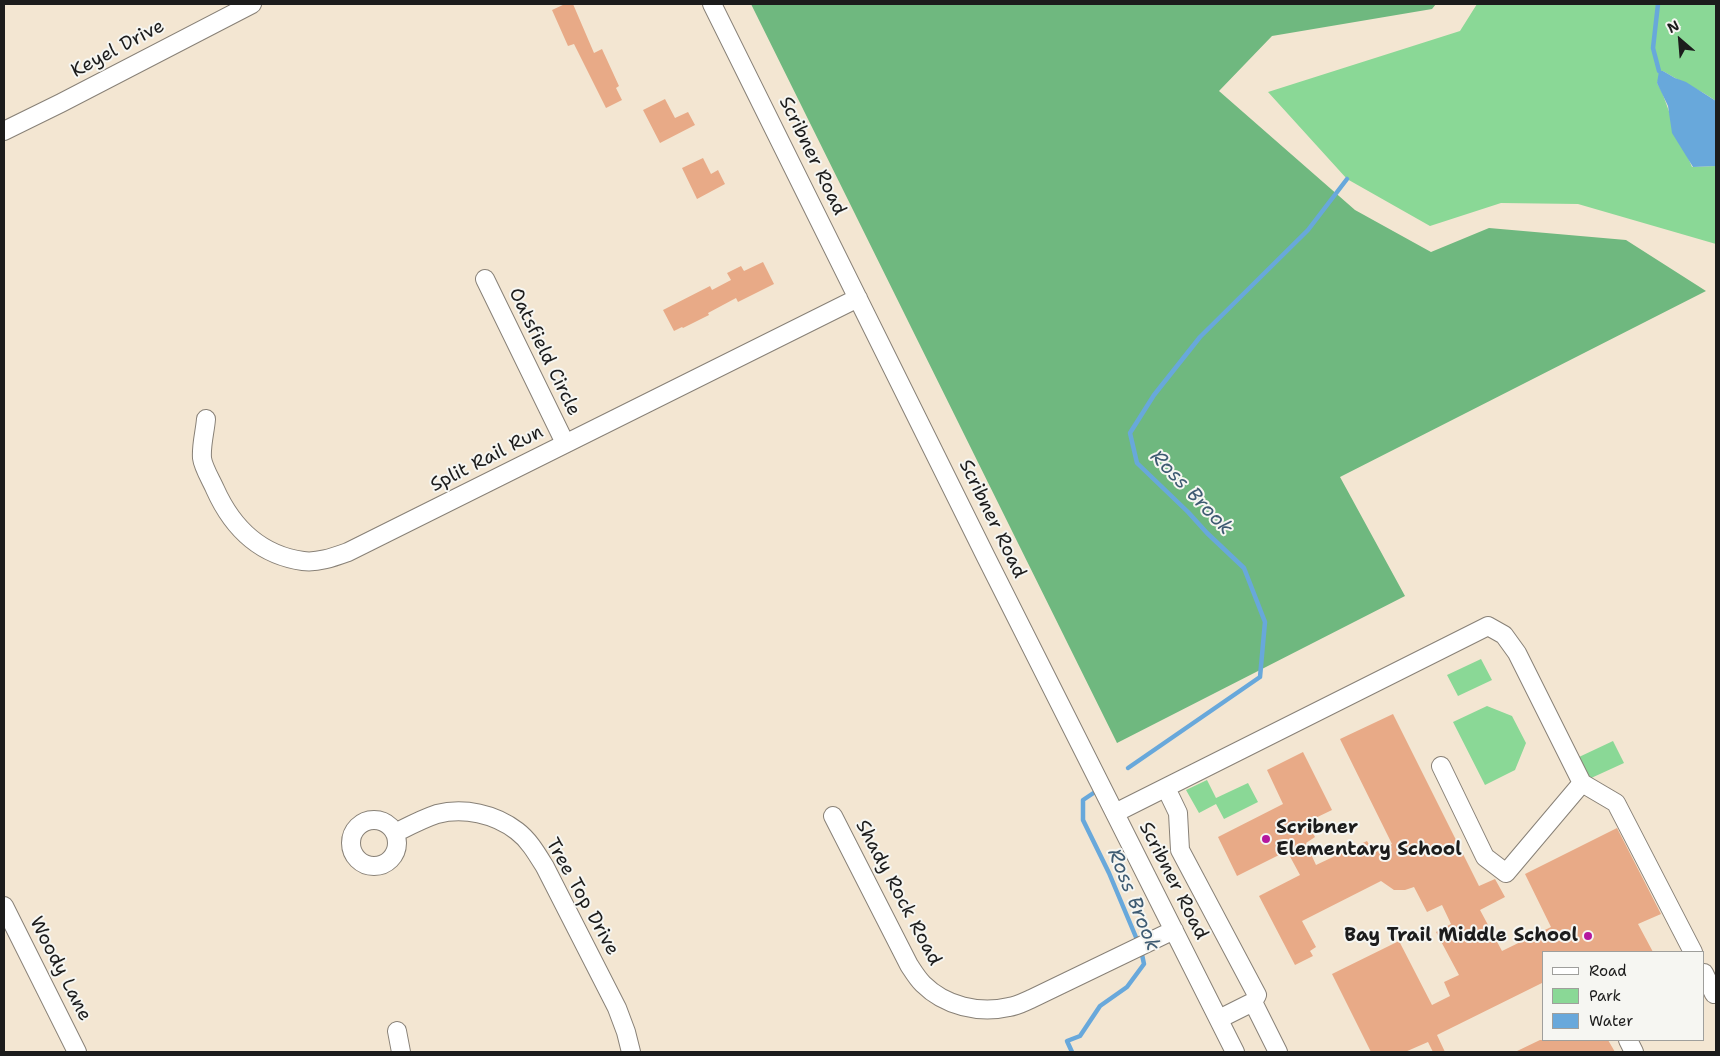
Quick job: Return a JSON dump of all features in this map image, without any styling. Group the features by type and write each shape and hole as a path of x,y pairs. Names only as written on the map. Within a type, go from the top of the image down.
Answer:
{"street":[{"name":"Keyel Drive","path":"4,131 252,4"},
{"name":"Scribner Road","path":"712,4 1235,1052"},
{"name":"Oatsfield Circle","path":"485,279 566,444"},
{"name":"Split Rail Run","path":"206,420 202,459 228,515 243,532 260,546 281,555 304,561 327,559 348,552 858,298"},
{"path":"1116,813 1488,626 1504,635 1517,653 1582,783 1616,803 1692,951"},
{"path":"1441,766 1485,857 1506,873 1582,783"},
{"path":"1166,788 1178,813 1180,850 1255,998 1278,1052"},
{"name":"Tree Top Drive","path":"395,833 436,815 455,811 475,812 497,820 517,831 534,849 545,867 617,1008 626,1032 630,1052"},
{"name":"Shady Rock Road","path":"833,816 909,965 922,984 940,997 961,1007 982,1010 1009,1007 1031,999 1174,930"},
{"name":"Woody Lane","path":"4,906 78,1052"},
{"path":"1705,975 1714,994"},
{"path":"1219,1019 1255,998"},
{"path":"397,1031 401,1052"}],"green space":[{"path":"751,4 1436,4 1432,9 1272,36 1219,91 1355,210 1431,252 1489,228 1626,240 1706,291 1340,477 1405,596 1117,743"},
{"path":"1477,4 1716,4 1716,101 1663,71 1657,83 1692,167 1716,166 1716,244 1578,204 1501,203 1430,226 1347,179 1268,92 1460,31"},
{"path":"1481,659 1492,680 1458,696 1447,675"},
{"path":"1487,706 1512,716 1526,743 1515,770 1485,785 1453,722"},
{"path":"1613,741 1624,763 1589,779 1579,757"},
{"path":"1207,780 1216,798 1248,783 1258,802 1224,819 1216,804 1199,813 1186,790"}],"water":[{"path":"1659,71 1663,71 1686,82 1716,101 1716,166 1693,167 1672,133 1668,106 1657,83"}],"building":[{"path":"565,4 573,4 594,53 602,49 619,86 616,88 622,100 606,108 574,44 568,46 552,10"},
{"path":"665,99 675,118 688,112 695,125 660,143 643,110"},
{"path":"703,158 711,174 718,170 725,184 697,199 682,168"},
{"path":"763,262 774,284 738,302 736,298 708,313 709,315 674,331 663,310 710,286 712,290 731,280 727,273 741,266 744,271"},
{"path":"1393,714 1479,886 1495,879 1505,897 1480,910 1502,951 1551,927 1525,874 1617,828 1661,914 1638,924 1652,951 1542,951 1542,983 1437,1035 1445,1052 1433,1052 1428,1042 1405,1052 1371,1052 1332,974 1399,941 1432,1005 1450,996 1444,982 1459,975 1436,932 1451,924 1442,905 1427,912 1414,887 1405,890 1394,890 1381,881 1302,921 1316,947 1310,951 1313,956 1295,965 1259,896 1300,875 1287,851 1237,876 1218,837 1283,804 1267,770 1303,752 1332,810 1307,822 1315,837 1306,843 1316,865 1367,841 1374,853 1392,844 1340,739"},
{"path":"1542,1040 1609,1041 1615,1052 1515,1052"}],"waterway":[{"path":"1658,4 1653,48 1659,71"},
{"name":"Ross Brook","path":"1128,768 1260,677 1265,622 1244,568 1137,463 1130,433 1154,395 1200,337 1308,230 1347,179"},
{"name":"Ross Brook","path":"1095,792 1083,800 1083,820 1109,873 1138,942"},
{"name":"Ross Brook","path":"1072,1052 1067,1041 1080,1036 1100,1006 1127,987 1144,964 1141,950"}],"place":[{"name":"Scribner Elementary School","path":"1266,839"},
{"name":"Bay Trail Middle School","path":"1588,936"}]}
